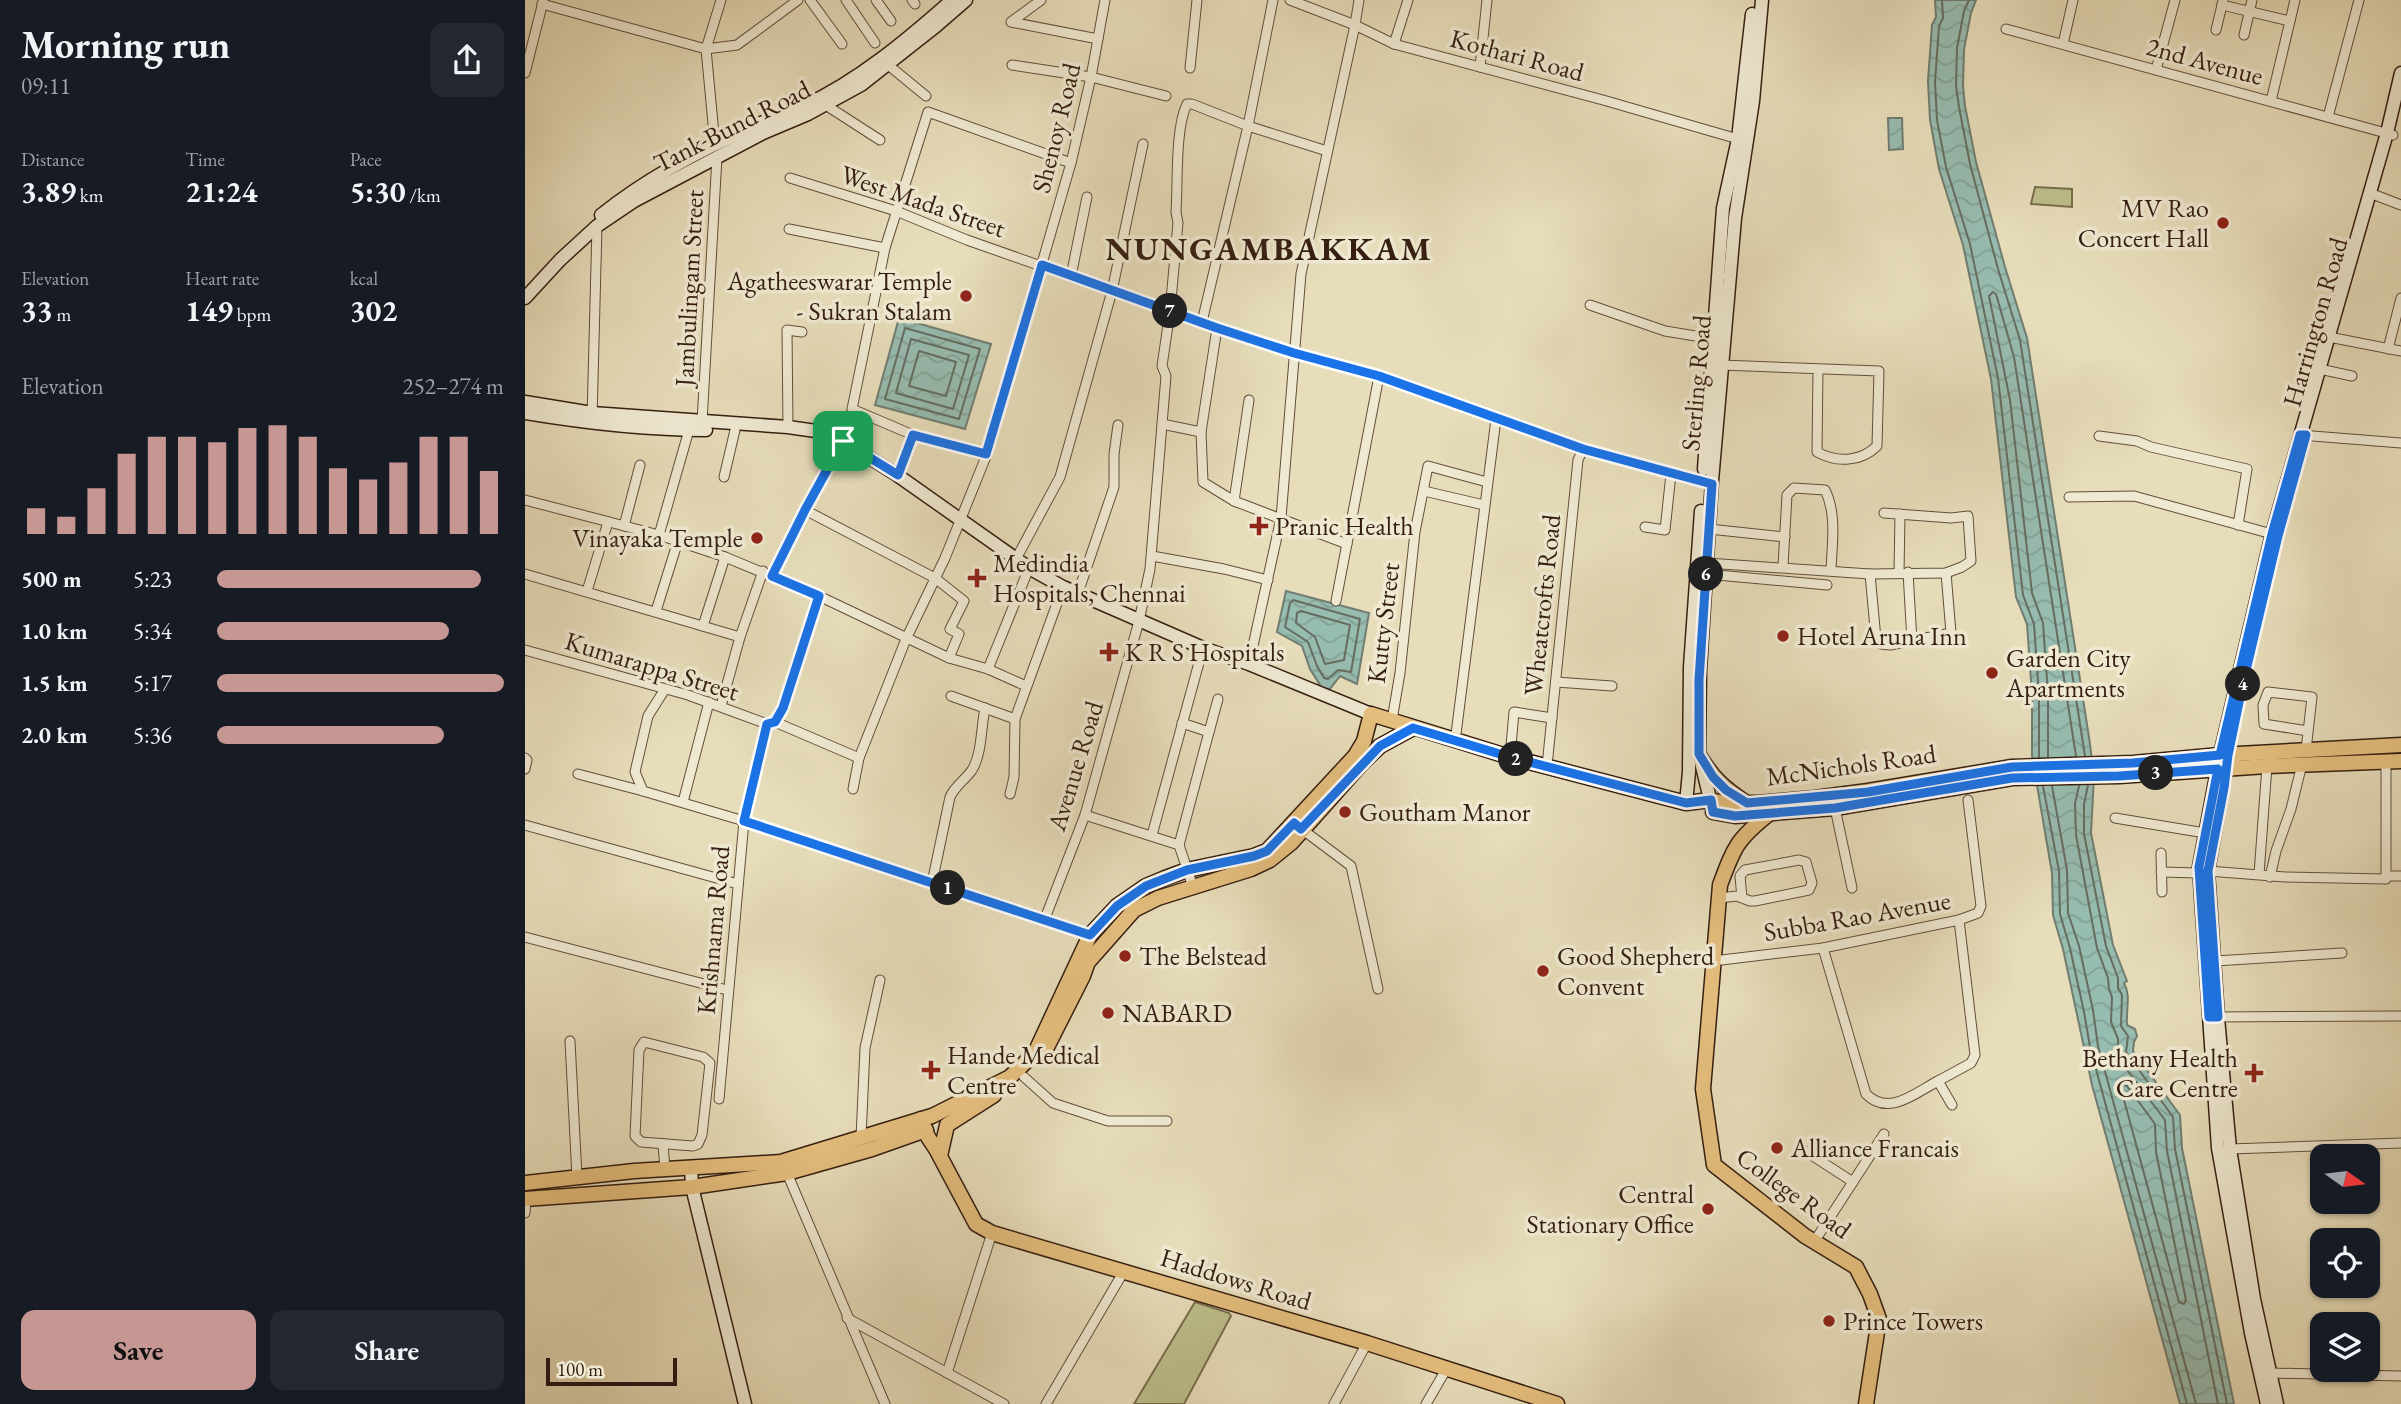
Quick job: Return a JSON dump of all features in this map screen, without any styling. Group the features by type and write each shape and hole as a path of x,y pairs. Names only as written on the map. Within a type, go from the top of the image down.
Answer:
{"main road":[{"name":"Tank Bund Road","path":"525,292 555,255 628,193 821,101 861,85 966,0"},
{"name":"Sterling Road","path":"1712,806 1700,757 1699,680 1709,529 1708,483 1714,340 1723,208 1738,139 1754,0"},
{"name":"Sterling Road","path":"1686,803 1690,667 1735,218 1752,101 1762,0"},
{"name":"Tank Bund Road","path":"821,101 949,1"},
{"path":"2267,1404 2251,1333 2218,1148 2213,1017 2203,872 2205,833 2272,534 2390,134 2401,73"},
{"name":"Harrington Road","path":"2223,760 2303,435 2334,338 2390,134 2401,107"},
{"name":"Tank Bund Road","path":"525,298 560,260 597,226 716,151"},
{"path":"525,402 592,419 702,422 823,432 843,441 898,475 1029,568 1063,587 1203,648 1371,714 1455,742 1686,803 1712,806"},
{"path":"525,413 689,430 735,430 790,435 823,432"},
{"path":"940,1156 947,1125 1026,1079 1052,1040 1088,962 1134,910 1158,898 1251,869 1270,860 1291,843 1298,826 1355,756 1364,741 1371,714"},
{"path":"525,1203 692,1186 787,1173 849,1156 923,1125 1010,1077 1035,1053 1090,935 1117,906 1146,886 1187,870 1267,851 1298,826 1380,746 1413,728"},
{"path":"2223,760 2267,766 2304,757 2401,745"},
{"path":"1700,757 1713,777 1748,815 1740,839 1731,853 1719,892"},
{"path":"2012,772 2119,769 2223,760 2304,757 2393,761"},
{"path":"2223,760 2203,872 2215,961 2213,1017 2230,1149 2254,1299 2277,1404"},
{"name":"McNichols Road","path":"1748,815 1868,792 2012,772"},
{"name":"McNichols Road","path":"1712,806 1735,816 1835,808 2012,772"},
{"name":"College Road","path":"1719,892 1703,1089 1714,1165 1814,1242 1856,1267 1879,1319 1866,1404"},
{"path":"525,1183 781,1161 859,1139 923,1125"},
{"name":"Haddows Road","path":"923,1125 976,1224 992,1233 1367,1343 1557,1404"},
{"path":"849,1156 859,1139"},
{"path":"819,1151 834,1160"},
{"path":"691,1167 692,1186 745,1404"}],"street":[{"path":"706,49 721,0"},
{"path":"525,73 543,2 706,49 737,45 798,0"},
{"path":"810,0 842,44"},
{"path":"846,0 875,43"},
{"path":"876,0 891,21"},
{"path":"1041,0 1011,22 1098,39"},
{"name":"Shenoy Road","path":"853,789 859,758 906,639 961,520 986,454 1072,163 1105,0"},
{"path":"1190,68 1197,0"},
{"path":"1202,322 1248,126 1273,0"},
{"name":"Kothari Road","path":"1290,0 1355,25 1394,44 1738,139"},
{"path":"1249,664 1281,518 1301,274 1359,0"},
{"path":"1394,44 1408,0"},
{"path":"1480,67 1487,0"},
{"path":"2063,44 2073,0"},
{"path":"2156,70 2175,0"},
{"path":"2244,35 2252,0"},
{"path":"2271,101 2295,0"},
{"path":"2328,117 2359,0"},
{"path":"2216,30 2223,2 2290,21"},
{"name":"2nd Avenue","path":"2006,29 2390,134"},
{"name":"Jambulingam Street","path":"702,422 716,151 706,49"},
{"path":"887,64 926,96"},
{"path":"1012,65 1091,77 1166,96"},
{"path":"821,101 880,140"},
{"name":"Avenue Road","path":"1044,921 1085,815 1139,621 1152,556 1166,376 1163,366 1178,223 1176,212 1180,136 1185,108 1187,104 1192,104 1248,126"},
{"path":"986,454 913,435 852,409 885,248 929,112 1072,163"},
{"path":"1248,126 1327,150"},
{"path":"1016,559 1060,477 1112,291 1143,144"},
{"name":"West Mada Street","path":"789,178 896,211 967,240 1217,328 1379,376 1583,449 1708,483"},
{"path":"2375,195 2401,205"},
{"path":"1071,276 1087,197"},
{"path":"592,419 597,226"},
{"path":"789,229 885,248"},
{"path":"2388,349 2401,298"},
{"path":"1590,305 1665,331 1714,340"},
{"path":"1217,328 1201,432 1203,482 1234,501 1347,544"},
{"path":"788,428 787,330 802,332"},
{"path":"2334,338 2401,351"},
{"path":"1721,365 1879,371 1877,446 1867,456 1848,460 1817,452 1818,369"},
{"path":"2324,370 2352,376"},
{"path":"1336,601 1379,376"},
{"path":"1234,501 1249,400"},
{"path":"1455,742 1496,419"},
{"path":"1161,424 1201,432"},
{"path":"1078,593 1114,487 1114,454 1118,425"},
{"path":"659,535 689,430"},
{"path":"724,477 735,430"},
{"path":"898,475 913,435"},
{"path":"2303,435 2401,443"},
{"path":"2099,436 2137,442 2246,469 2238,525"},
{"path":"721,706 740,637 768,573 843,441"},
{"name":"Wheatcrofts Road","path":"1547,766 1578,460 1583,449"},
{"path":"624,526 640,465"},
{"name":"Kutty Street","path":"1391,720 1400,673 1416,532 1429,466 1487,482"},
{"path":"1645,527 1665,530 1671,474"},
{"path":"1783,566 1787,495 1794,488 1825,490 1830,500 1833,527 1831,570"},
{"path":"1424,491 1484,505"},
{"path":"2069,497 2134,496 2272,534"},
{"path":"525,500 659,535 725,557 768,573 949,658 988,669 1026,686"},
{"path":"805,510 935,578 964,601 950,629 959,634 949,658"},
{"path":"1706,568 1783,566 1870,573 1946,573 1971,561 1968,516 1884,513"},
{"path":"1900,514 1903,572 1912,641"},
{"path":"587,591 608,522"},
{"path":"1709,529 1785,537"},
{"path":"656,611 678,541"},
{"path":"1152,556 1268,580"},
{"path":"703,626 725,557"},
{"path":"988,669 1029,568"},
{"path":"1706,568 1827,584"},
{"path":"1870,573 1876,639 1881,644 1951,633 1946,573"},
{"path":"525,574 740,637"},
{"path":"1010,794 1014,777 1015,719 1063,587"},
{"name":"Krishnama Road","path":"719,1099 744,821 771,723 783,708 819,596"},
{"path":"1152,835 1203,648"},
{"name":"Kumarappa Street","path":"525,650 709,702 859,758"},
{"path":"1556,682 1612,686"},
{"path":"643,791 635,772 648,716 666,689"},
{"path":"2270,877 2304,757 2308,731 2312,697 2268,692 2263,705 2264,724 2308,731"},
{"path":"951,696 1015,719"},
{"path":"1193,887 1179,845 1218,699"},
{"path":"683,802 709,702"},
{"path":"932,883 950,797 975,762 985,708"},
{"path":"1510,757 1514,712 1552,718"},
{"path":"1182,723 1209,732"},
{"path":"525,758 525,769"},
{"path":"2387,876 2393,761"},
{"path":"2259,874 2267,766"},
{"path":"578,774 744,821 1090,935"},
{"name":"Subba Rao Avenue","path":"1713,961 1823,948 1959,920 1978,912 1981,906 1968,800"},
{"path":"1835,808 1852,888"},
{"path":"1085,815 1179,845"},
{"path":"2115,818 2205,833"},
{"path":"525,825 738,884"},
{"path":"1298,826 1351,866 1378,989"},
{"path":"2161,853 2162,892"},
{"path":"1719,892 1750,901 1755,901 1809,890 1812,883 1806,862 1799,860 1745,870 1740,876 1742,898"},
{"path":"2161,872 2386,879 2387,876 2401,876"},
{"path":"1823,948 1866,1094 1884,1105 1893,1104 1971,1063 1975,1055 1959,920"},
{"path":"525,937 727,990"},
{"path":"2215,961 2342,953"},
{"path":"859,1139 865,1048 880,980"},
{"path":"2213,1017 2401,1016"},
{"path":"570,1041 577,1177"},
{"path":"644,1042 703,1057 710,1063 701,1141 693,1146 663,1145 641,1142 635,1136 639,1050 644,1042"},
{"path":"1026,1079 1053,1103 1108,1121 1167,1121"},
{"path":"1938,1081 1952,1105"},
{"path":"1814,1242 1884,1134"},
{"path":"2230,1149 2401,1143"},
{"path":"663,1145 665,1169"},
{"path":"1803,1149 1853,1182"},
{"path":"787,1173 885,1404"},
{"path":"947,1373 992,1233"},
{"path":"1046,1404 1124,1271"},
{"path":"847,1318 1005,1404"},
{"path":"1334,1404 1367,1343"},
{"path":"1426,1404 1447,1368"},
{"path":"2271,1373 2401,1376"}],"green space":[{"path":"2035,187 2072,189 2072,207 2031,204"},
{"path":"1195,1302 1231,1316 1184,1404 1134,1404"}],"water":[{"path":"1935,0 1976,0 1964,49 1965,106 1976,162 2027,338 2090,744 2094,777 2091,833 2113,945 2127,981 2124,983 2128,997 2127,1025 2135,1029 2137,1036 2133,1051 2180,1115 2182,1148 2234,1404 2180,1404 2092,1085 2063,949 2053,915 2052,873 2032,756 2032,695 2027,624 2016,597 1991,379 1963,245 1939,169 1930,120 1928,81 1932,25 1936,17"},
{"path":"1888,118 1902,118 1903,149 1889,150"},
{"path":"899,318 991,344 965,429 875,405"},
{"path":"1286,591 1369,613 1357,684 1340,676 1330,689 1322,688 1310,669 1302,646 1277,632"}],"place":[{"name":"MV Rao Concert Hall","path":"2223,223"},
{"name":"Agatheeswarar Temple - Sukran Stalam","path":"966,296"},
{"name":"Pranic Health","path":"1259,526"},
{"name":"Vinayaka Temple","path":"757,538"},
{"name":"Medindia Hospitals, Chennai","path":"977,578"},
{"name":"Hotel Aruna Inn","path":"1783,636"},
{"name":"K R S Hospitals","path":"1109,652"},
{"name":"Garden City Apartments","path":"1992,673"},
{"name":"Goutham Manor","path":"1345,812"},
{"name":"The Belstead","path":"1125,956"},
{"name":"Good Shepherd Convent","path":"1543,971"},
{"name":"NABARD","path":"1108,1013"},
{"name":"Hande Medical Centre","path":"931,1070"},
{"name":"Bethany Health Care Centre","path":"2254,1073"},
{"name":"Alliance Francais","path":"1777,1148"},
{"name":"Central Stationary Office","path":"1708,1209"},
{"name":"Prince Towers","path":"1829,1321"}],"district":[{"name":"NUNGAMBAKKAM","path":"1269,248"}],"route":[{"path":"1042,265 1217,328 1379,376 1583,449 1712,484 1699,680 1700,757 1713,777 1726,790 1747,803 1758,803 1868,792 2012,767 2133,763 2220,755 2272,534 2300,435 2306,435 2278,536 2243,683 2208,871 2218,1017 2209,1017 2199,867 2218,769 2119,776 2012,778 1835,808 1735,816 1713,812 1711,800 1686,803 1455,742 1413,728 1380,746 1301,829 1294,823 1267,851 1187,870 1146,886 1117,906 1090,935 744,821 767,724 775,722 783,708 819,596 772,576 843,441 898,475 913,435 986,454 1042,265"}]}
